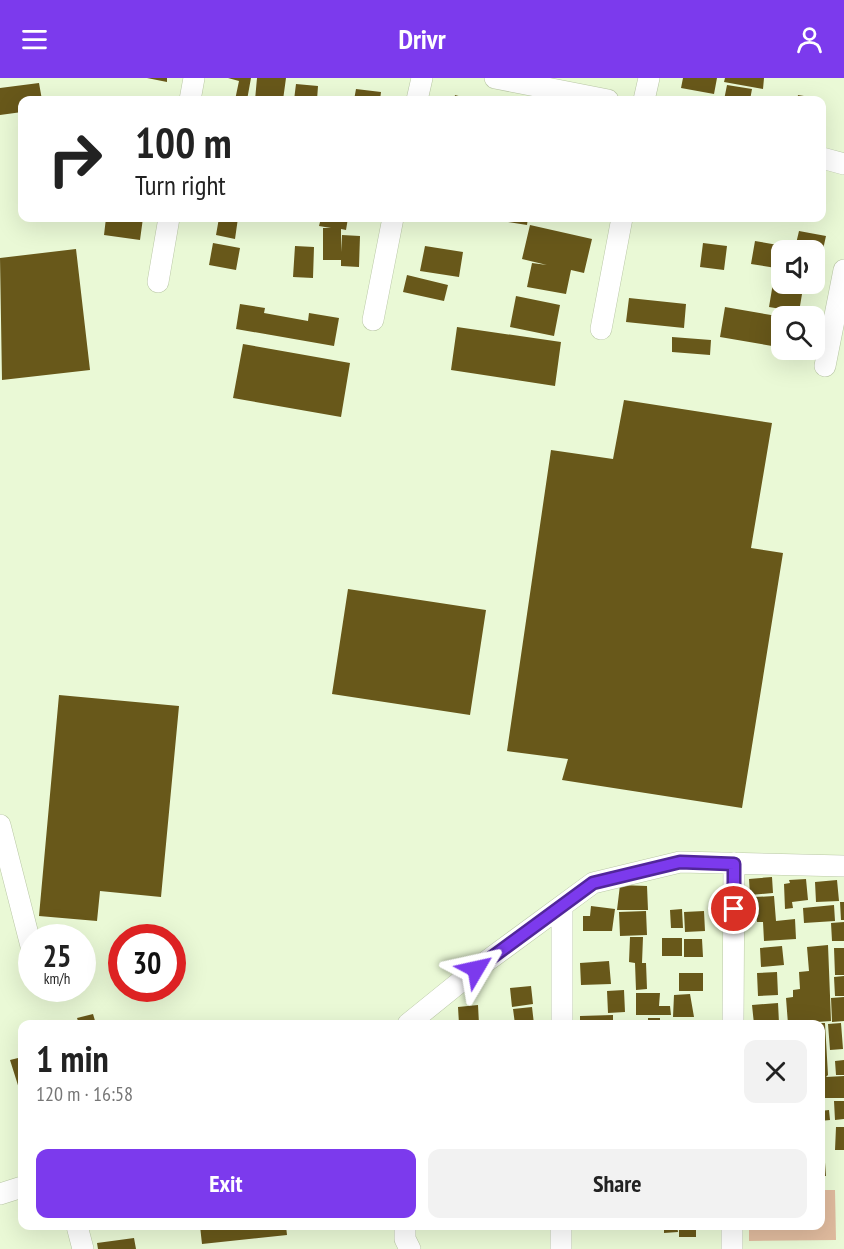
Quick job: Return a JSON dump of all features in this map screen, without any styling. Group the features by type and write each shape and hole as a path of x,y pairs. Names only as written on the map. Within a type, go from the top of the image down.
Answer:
{"street":[{"path":"191,96 194,78"},
{"path":"418,96 422,78"},
{"path":"495,78 587,96"},
{"path":"645,96 649,78"},
{"path":"826,159 844,164"},
{"path":"158,282 168,222"},
{"path":"373,319 392,222"},
{"path":"601,329 621,222"},
{"path":"825,366 841,300 844,270"},
{"path":"0,825 25,924"},
{"path":"413,1020 476,969 593,883 680,862 844,866"},
{"path":"733,1020 734,864"},
{"path":"562,906 562,1020"},
{"path":"0,1194 18,1188"},
{"path":"78,1230 83,1249"},
{"path":"405,1230 405,1239 410,1249"},
{"path":"561,1230 561,1249"},
{"path":"732,1230 732,1249"}],"shaded area":[{"path":"825,1190 835,1190 836,1240 749,1241 749,1230 825,1230"}],"building":[{"path":"147,78 167,78 167,82"},
{"path":"228,78 251,78 248,96 236,96 239,81"},
{"path":"257,78 286,78 284,96 255,96"},
{"path":"683,78 717,78 714,94 681,88"},
{"path":"725,78 764,78 763,89 724,82"},
{"path":"39,83 41,96 18,96 18,113 0,115 0,88"},
{"path":"296,84 318,86 317,96 294,96"},
{"path":"727,85 752,89 751,96 725,96"},
{"path":"356,89 381,92 380,96 355,96"},
{"path":"106,222 142,222 140,240 104,235"},
{"path":"218,222 237,222 235,239 216,235"},
{"path":"320,222 347,222 346,230 341,229 341,252 342,235 360,236 359,267 341,266 341,260 323,260 323,228 331,228 319,226"},
{"path":"508,222 527,222 527,225"},
{"path":"530,225 592,239 584,273 571,270 566,294 527,287 532,263 547,265 522,259"},
{"path":"799,231 826,236 825,240 797,240"},
{"path":"755,241 771,244 771,267 751,264"},
{"path":"213,243 240,248 236,270 209,265"},
{"path":"703,243 727,246 724,270 700,267"},
{"path":"295,246 314,247 313,278 293,277"},
{"path":"425,246 463,252 459,277 420,271"},
{"path":"76,249 90,370 2,380 0,258"},
{"path":"407,275 448,285 444,301 403,292"},
{"path":"771,294 802,294 800,306 769,307"},
{"path":"516,296 560,305 554,336 510,327"},
{"path":"629,298 686,304 684,328 626,322"},
{"path":"240,304 265,308 264,313 308,321 309,313 339,318 334,346 236,329"},
{"path":"725,307 771,315 771,346 720,337"},
{"path":"457,327 561,342 555,386 451,370"},
{"path":"672,337 711,340 710,355 672,352"},
{"path":"243,344 350,363 341,417 233,398"},
{"path":"624,400 772,423 751,548 783,553 742,808 562,780 568,759 507,751 551,450 613,459"},
{"path":"348,589 486,610 470,715 332,694"},
{"path":"59,695 179,706 161,897 100,891 97,921 39,916"},
{"path":"772,877 773,893 750,895 749,879"},
{"path":"806,879 808,900 792,902 793,908 785,909 784,884 790,883 789,880"},
{"path":"837,880 839,901 816,902 815,882"},
{"path":"620,885 647,886 648,910 617,910"},
{"path":"774,896 776,921 795,919 796,939 764,941 763,922 757,922 755,897"},
{"path":"840,902 844,902 844,920 841,920"},
{"path":"834,905 835,921 804,923 803,908"},
{"path":"591,906 615,909 612,931 583,931 583,916 590,916"},
{"path":"682,909 683,928 671,928 670,910"},
{"path":"646,911 647,935 620,936 619,912"},
{"path":"704,911 705,931 685,932 684,912"},
{"path":"844,922 844,941 832,941 831,923"},
{"path":"630,937 643,937 642,963 646,963 647,989 636,990 635,963 629,962"},
{"path":"662,938 682,938 682,956 662,956"},
{"path":"684,939 702,939 703,957 684,957"},
{"path":"828,945 831,1021 788,1020 786,998 793,997 793,990 800,989 799,972 809,971 807,947"},
{"path":"782,946 784,965 761,967 760,948"},
{"path":"834,948 844,948 844,975 835,975"},
{"path":"609,961 611,984 581,985 580,963"},
{"path":"777,972 778,995 758,996 757,973"},
{"path":"679,973 703,973 703,991 679,991"},
{"path":"844,976 844,996 835,996 834,977"},
{"path":"531,986 533,1004 512,1007 510,988"},
{"path":"624,990 625,1012 608,1013 607,991"},
{"path":"636,993 660,993 659,1006 670,1006 671,1015 636,1015"},
{"path":"690,994 694,1017 673,1017 674,995"},
{"path":"844,997 844,1021 832,1022 831,998"},
{"path":"778,1003 779,1020 754,1020 752,1005"},
{"path":"478,1005 479,1020 459,1020 458,1007"},
{"path":"532,1007 534,1020 514,1020 513,1009"},
{"path":"93,1014 95,1020 78,1020 77,1018"},
{"path":"613,1015 613,1020 580,1020 580,1016"},
{"path":"648,1018 660,1018 660,1020 648,1020"},
{"path":"825,1023 828,1075 826,1077 844,1076 844,1098 825,1098"},
{"path":"841,1023 843,1049 830,1050 828,1024"},
{"path":"18,1058 18,1085 10,1060"},
{"path":"844,1060 844,1075 836,1075 835,1061"},
{"path":"834,1101 844,1101 844,1119 835,1120"},
{"path":"825,1110 829,1110 830,1120 825,1120"},
{"path":"836,1127 844,1127 844,1150 835,1150"},
{"path":"200,1230 286,1230 287,1235 202,1244"},
{"path":"664,1230 678,1230 678,1232 664,1233"},
{"path":"679,1230 696,1230 696,1237 679,1237"},
{"path":"134,1238 136,1249 98,1249 97,1243"}],"route":[{"path":"476,969 593,883 638,871 680,862 734,864 734,909"}]}
